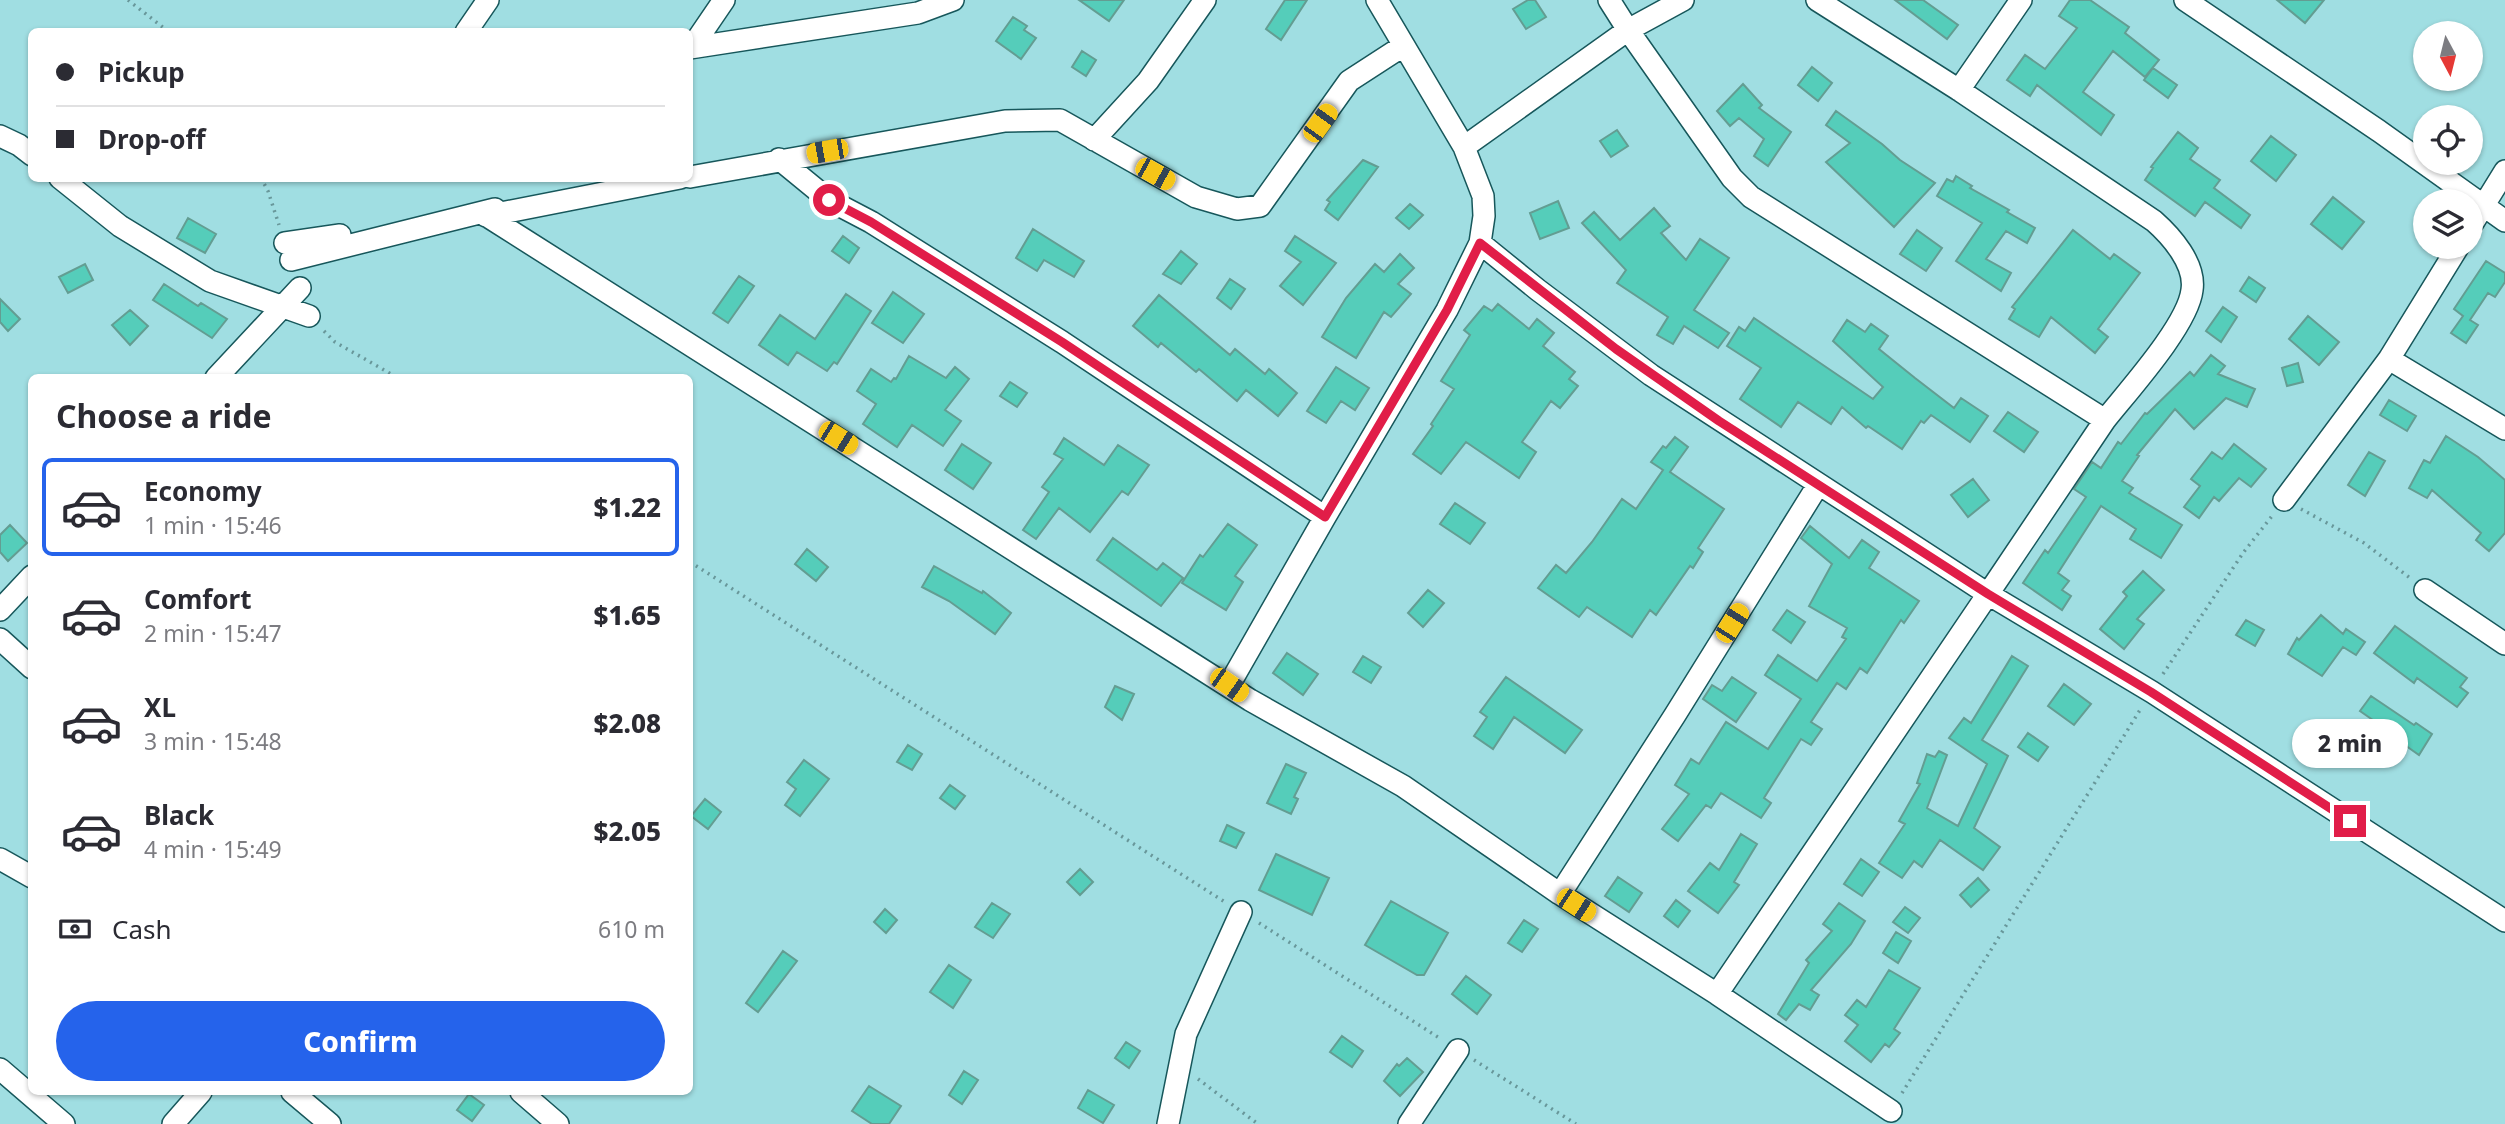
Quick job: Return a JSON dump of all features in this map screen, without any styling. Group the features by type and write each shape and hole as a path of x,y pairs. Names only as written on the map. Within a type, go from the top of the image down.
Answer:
{"street":[{"path":"469,28 488,0"},
{"path":"693,44 724,0"},
{"path":"693,47 918,13 953,0"},
{"path":"1094,140 1148,81 1205,0"},
{"path":"1229,685 1447,310 1480,243 1484,216 1483,197 1464,148 1377,0"},
{"path":"1609,0 1713,154 1731,178 1751,197 2105,420"},
{"path":"1464,148 1628,30 1683,0"},
{"path":"1717,994 2105,420 2161,348 2189,304 2193,287 2180,248 2154,220 1959,90 1817,0"},
{"path":"1959,90 2021,0"},
{"path":"2185,0 2379,131 2458,189"},
{"path":"693,176 1005,121 1060,120 1196,197 1237,209 1260,206 1349,81 1403,46"},
{"path":"0,136 28,152"},
{"path":"779,159 829,200 871,222 1062,342 1325,517"},
{"path":"2505,171 2483,207 2505,221"},
{"path":"65,182 120,226 210,281 309,316"},
{"path":"660,182 486,216 288,251 495,209 805,430"},
{"path":"486,216 1251,700 1403,786 1560,894 1717,994 1891,1111"},
{"path":"1480,243 1651,375 1988,594 2151,692 2505,921"},
{"path":"2284,500 2389,359 2451,259"},
{"path":"220,374 300,288"},
{"path":"2389,359 2505,429"},
{"path":"1560,894 1818,485"},
{"path":"0,610 28,580"},
{"path":"2425,590 2505,644"},
{"path":"0,639 28,664"},
{"path":"0,859 28,875"},
{"path":"1168,1124 1186,1034 1241,912"},
{"path":"1409,1124 1458,1050"},
{"path":"0,1069 28,1093"},
{"path":"30,1095 64,1124"},
{"path":"173,1124 198,1095"},
{"path":"296,1095 330,1124"},
{"path":"524,1095 558,1124"}],"path":[{"path":"128,0 164,28"},
{"path":"1891,1111 2151,692 2243,553 2284,500 2364,543 2425,590"},
{"path":"693,564 1576,1124"},
{"path":"1180,1065 1258,1124"}],"building":[{"path":"1079,0 1124,0 1109,21"},
{"path":"1285,0 1307,0 1281,40 1266,29"},
{"path":"1528,0 1535,0 1546,17 1526,29 1513,9"},
{"path":"1895,0 1923,0 1958,25 1947,39"},
{"path":"2070,0 2090,0 2129,27 2125,33 2159,60 2145,77 2113,51 2083,92 2114,115 2101,135 2037,85 2030,96 2007,80 2025,55 2045,69 2077,28 2059,16"},
{"path":"2277,0 2324,0 2305,23"},
{"path":"1013,17 1027,26 1024,30 1036,38 1021,59 996,41"},
{"path":"1082,51 1096,60 1086,76 1072,67"},
{"path":"1812,67 1832,83 1818,101 1798,85"},
{"path":"2153,68 2177,85 2168,98 2144,80"},
{"path":"1743,84 1762,105 1759,108 1791,132 1768,166 1754,156 1764,139 1739,118 1730,126 1717,111"},
{"path":"1836,111 1935,183 1894,227 1826,162 1850,143 1826,125"},
{"path":"1617,130 1628,146 1611,157 1600,141"},
{"path":"2178,132 2198,148 2190,159 2220,180 2214,188 2250,215 2241,228 2205,202 2195,216 2145,180 2153,168 2151,167"},
{"path":"2271,136 2296,155 2276,181 2251,161"},
{"path":"1363,160 1378,167 1338,220 1325,210 1330,202 1327,200"},
{"path":"1956,176 1972,186 1970,188 2035,228 2027,243 2006,231 1986,259 2011,273 2001,291 1956,261 1982,223 1937,196 1947,179 1953,182"},
{"path":"2333,197 2364,222 2342,249 2311,224"},
{"path":"1558,201 1569,228 1540,239 1530,213"},
{"path":"1410,204 1423,215 1409,229 1396,218"},
{"path":"1654,208 1670,226 1661,233 1686,260 1700,239 1729,258 1694,310 1729,333 1718,348 1684,326 1673,344 1657,335 1668,317 1617,283 1626,270 1582,223 1594,212 1620,240"},
{"path":"188,218 216,234 205,253 177,238"},
{"path":"1033,229 1084,261 1074,277 1044,260 1037,271 1016,258"},
{"path":"1917,230 1942,248 1926,271 1900,254"},
{"path":"2073,230 2110,259 2114,254 2140,273 2098,329 2108,337 2095,353 2051,317 2039,337 2009,319 2015,309 2012,307"},
{"path":"843,236 859,248 849,263 832,251"},
{"path":"1295,236 1336,263 1303,305 1280,286 1301,262 1285,251"},
{"path":"1181,251 1197,264 1181,284 1163,274"},
{"path":"1400,254 1414,268 1398,284 1411,294 1391,317 1384,312 1356,358 1322,337 1346,298 1375,264 1384,272"},
{"path":"2486,261 2505,273 2505,282 2495,297 2488,293 2470,320 2478,325 2466,343 2451,333 2463,316 2454,309"},
{"path":"85,264 93,280 68,293 59,277"},
{"path":"739,276 754,286 728,323 713,313"},
{"path":"2249,277 2265,288 2256,302 2240,291"},
{"path":"1230,279 1245,289 1231,309 1217,298"},
{"path":"164,284 198,306 201,303 227,319 212,338 153,300"},
{"path":"893,292 924,314 903,343 872,323"},
{"path":"846,294 871,311 837,364 834,362 827,371 797,352 788,365 759,345 780,315 815,339"},
{"path":"1159,295 1230,355 1235,349 1265,374 1269,369 1297,393 1278,416 1246,390 1237,401 1199,369 1196,372 1161,343 1158,347 1133,326"},
{"path":"0,299 20,319 8,331 0,322"},
{"path":"1498,304 1529,329 1537,319 1554,333 1543,346 1575,372 1569,379 1578,386 1560,408 1551,401 1522,442 1536,452 1519,478 1466,442 1441,474 1413,454 1454,389 1441,381 1470,335 1464,330 1484,306 1492,311"},
{"path":"2223,307 2237,317 2221,342 2206,331"},
{"path":"130,310 148,326 130,345 112,325"},
{"path":"2308,316 2339,342 2319,365 2289,339"},
{"path":"1754,318 1873,399 1883,387 1833,341 1847,320 1865,332 1871,324 1888,336 1879,349 1915,378 1954,408 1961,398 1988,416 1970,442 1931,415 1924,423 1921,421 1902,449 1868,426 1866,428 1842,407 1831,424 1798,402 1781,427 1740,399 1761,368 1727,346 1739,327 1745,331"},
{"path":"2211,355 2225,366 2218,374 2255,389 2247,407 2226,398 2194,429 2175,409 2137,455 2139,456 2122,481 2133,488 2129,493 2182,525 2161,558 2130,539 2136,529 2101,506 2058,573 2069,581 2062,590 2071,596 2062,610 2023,583 2045,550 2048,553 2086,497 2074,489 2092,462 2101,468 2118,442 2121,444 2145,413 2190,372 2194,376"},
{"path":"909,356 946,378 955,367 969,379 945,410 961,421 943,446 912,425 897,447 863,424 876,404 857,391 871,369 891,382 896,379"},
{"path":"2298,363 2303,382 2287,386 2282,368"},
{"path":"1336,367 1369,388 1355,410 1341,401 1326,423 1307,411"},
{"path":"1010,382 1027,393 1017,407 1000,396"},
{"path":"2389,400 2416,416 2407,431 2380,415"},
{"path":"2008,412 2038,432 2024,452 1994,431"},
{"path":"2446,436 2478,457 2505,480 2505,533 2489,551 2476,540 2481,533 2432,490 2427,498 2409,488 2424,460 2430,463"},
{"path":"1675,437 1688,447 1670,472 1724,509 1698,548 1703,552 1693,568 1690,566 1656,615 1650,610 1632,637 1587,607 1579,617 1538,588 1556,565 1566,573 1622,499 1636,509 1663,470 1651,462 1663,446 1666,448"},
{"path":"1064,438 1104,465 1118,445 1149,465 1128,495 1122,491 1090,532 1059,508 1036,539 1023,530 1049,492 1042,487 1063,459 1054,454"},
{"path":"962,444 991,463 973,489 945,470"},
{"path":"2234,444 2266,469 2251,487 2239,478 2219,501 2214,497 2199,518 2184,507 2200,486 2191,479 2212,452 2222,459"},
{"path":"2369,452 2385,461 2365,496 2348,485"},
{"path":"1973,479 1989,500 1968,517 1951,495"},
{"path":"1455,503 1485,523 1470,544 1440,524"},
{"path":"1228,524 1257,545 1235,576 1243,582 1226,610 1182,583 1200,555 1203,557"},
{"path":"10,525 27,543 8,561 0,552 0,535"},
{"path":"1810,526 1849,558 1862,540 1879,552 1869,568 1919,601 1904,623 1901,620 1867,673 1860,668 1846,689 1837,683 1811,722 1822,729 1811,745 1801,739 1764,798 1771,803 1761,818 1721,793 1711,808 1706,805 1678,841 1662,829 1689,794 1675,785 1691,759 1699,764 1726,722 1768,749 1801,699 1765,675 1778,655 1817,681 1846,639 1842,637 1847,628 1809,606 1832,564 1801,538"},
{"path":"1113,538 1157,570 1163,563 1183,578 1161,606 1097,560"},
{"path":"807,549 828,567 816,581 795,564"},
{"path":"934,566 982,593 983,591 1011,613 995,634 949,601 922,587"},
{"path":"2143,571 2164,590 2137,619 2144,624 2124,649 2100,629 2127,596 2123,592"},
{"path":"1428,590 1444,603 1423,627 1408,613"},
{"path":"1787,610 1805,622 1791,643 1773,630"},
{"path":"2321,615 2343,634 2346,629 2365,642 2356,655 2343,647 2322,676 2288,654 2297,638 2299,640"},
{"path":"2246,620 2264,630 2255,646 2236,635"},
{"path":"2395,626 2467,678 2460,687 2468,693 2457,707 2417,678 2414,683 2374,653"},
{"path":"1287,653 1318,674 1303,695 1273,673"},
{"path":"1363,656 1381,667 1371,683 1353,672"},
{"path":"2012,656 2028,666 1982,740 2008,756 1974,828 2000,847 1983,870 1940,840 1922,867 1914,861 1902,878 1879,863 1905,824 1899,821 1920,784 1917,783 1927,754 1935,757 1939,751 1947,755 1927,808 1958,826 1987,764 1949,738 1964,718 1971,723"},
{"path":"1506,677 1582,730 1565,753 1514,717 1493,749 1474,736 1487,717 1480,712"},
{"path":"1732,677 1756,693 1736,722 1703,699 1712,685 1722,691"},
{"path":"2064,684 2091,704 2074,725 2048,706"},
{"path":"1115,686 1134,694 1122,720 1105,707"},
{"path":"2371,696 2432,734 2419,755 2360,711"},
{"path":"2028,733 2048,747 2038,761 2018,747"},
{"path":"908,745 922,754 912,770 897,762"},
{"path":"804,760 829,779 800,816 785,805 796,789 787,782"},
{"path":"1286,764 1306,773 1294,797 1298,799 1291,814 1267,803"},
{"path":"950,785 965,796 955,809 940,798"},
{"path":"705,799 721,812 708,829 693,818 693,814"},
{"path":"1227,825 1244,833 1236,848 1220,841"},
{"path":"1741,834 1757,844 1734,882 1739,885 1718,913 1688,891 1710,863 1719,870"},
{"path":"1276,854 1329,878 1312,915 1259,890"},
{"path":"1861,859 1879,872 1862,896 1844,884"},
{"path":"1080,869 1093,882 1080,895 1067,882"},
{"path":"1618,877 1642,893 1629,912 1605,896"},
{"path":"1978,878 1989,890 1971,907 1960,895"},
{"path":"1676,900 1690,911 1678,927 1664,916"},
{"path":"1391,901 1448,933 1424,975 1417,975 1365,945"},
{"path":"992,903 1010,914 993,938 975,927"},
{"path":"1839,903 1865,921 1851,944 1811,990 1819,995 1810,1010 1799,1004 1786,1020 1778,1014 1809,963 1806,960 1832,931 1823,924"},
{"path":"1905,907 1920,918 1908,933 1893,922"},
{"path":"885,909 897,920 886,933 874,922"},
{"path":"1524,920 1538,929 1522,952 1508,943"},
{"path":"1896,932 1911,941 1898,963 1883,953"},
{"path":"783,951 797,961 758,1012 746,1003"},
{"path":"949,965 971,980 953,1008 930,992"},
{"path":"1889,970 1920,988 1894,1029 1900,1033 1889,1047 1885,1044 1871,1062 1845,1041 1858,1025 1845,1015 1857,1000 1866,1007"},
{"path":"1466,976 1491,995 1477,1014 1452,994"},
{"path":"1342,1036 1363,1051 1352,1067 1330,1052"},
{"path":"1126,1042 1140,1051 1129,1068 1115,1058"},
{"path":"1407,1058 1423,1072 1400,1096 1384,1081 1397,1064 1399,1066"},
{"path":"964,1071 978,1080 962,1104 949,1095"},
{"path":"869,1086 901,1106 889,1124 872,1124 852,1111"},
{"path":"1088,1090 1114,1105 1103,1123 1078,1108"},
{"path":"468,1095 484,1105 472,1121 457,1110"}],"route":[{"path":"829,200 871,222 1062,342 1325,517 1447,310 1480,243 1616,349 1719,421 1988,594 2151,692 2350,821"}]}
